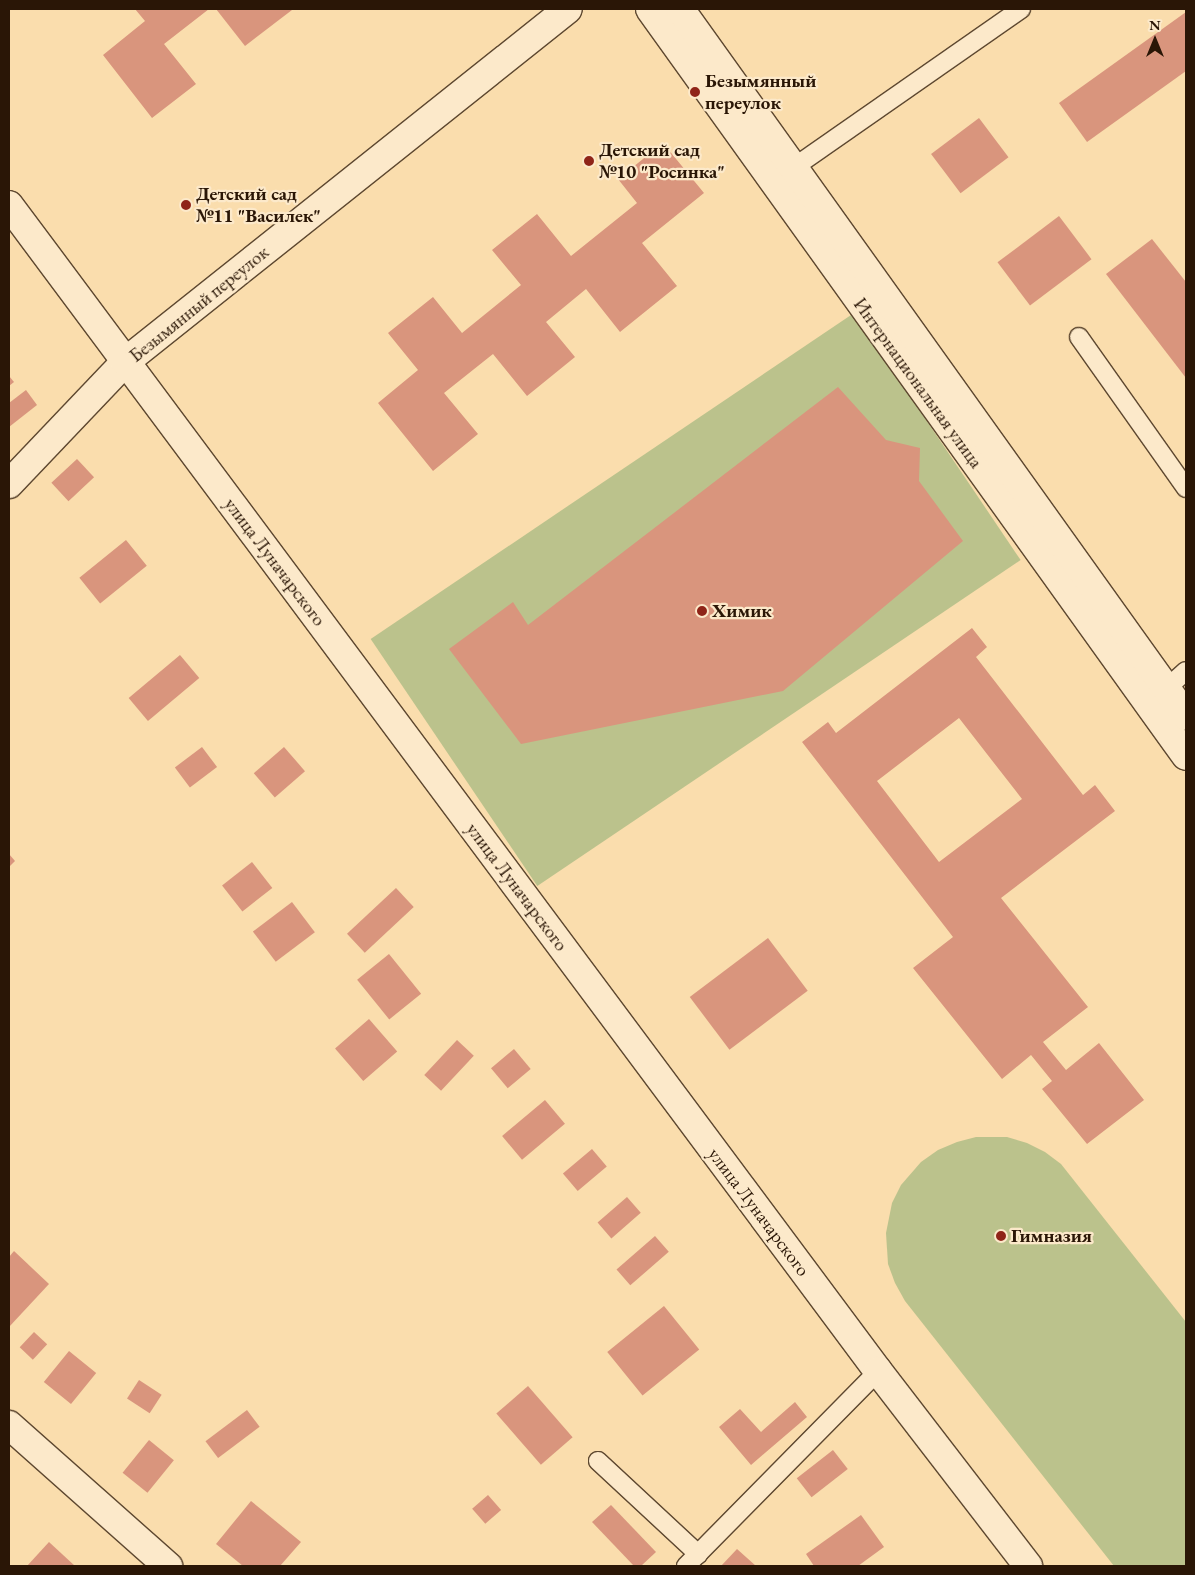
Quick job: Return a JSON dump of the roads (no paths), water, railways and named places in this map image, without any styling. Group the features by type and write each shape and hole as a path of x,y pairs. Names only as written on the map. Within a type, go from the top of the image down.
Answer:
{"street":[{"name":"Безымянный переулок","path":"9,484 125,362 568,9"},
{"name":"Интернациональная улица","path":"650,9 1186,756"},
{"name":"Интернациональная улица","path":"680,9 793,168 1177,680 1186,716"},
{"name":"улица Луначарского","path":"9,205 878,1371 1028,1566"},
{"path":"9,1425 168,1566"}],"lane":[{"path":"793,168 1021,9"},
{"path":"1080,337 1186,488"},
{"path":"598,1461 692,1560 878,1371"}],"place":[{"name":"Безымянный переулок","path":"695,92"},
{"name":"Детский сад №10 \"Росинка\"","path":"589,161"},
{"name":"Детский сад №11 \"Василек\"","path":"186,205"},
{"name":"Химик","path":"702,611"},
{"name":"Гимназия","path":"1001,1236"}]}
